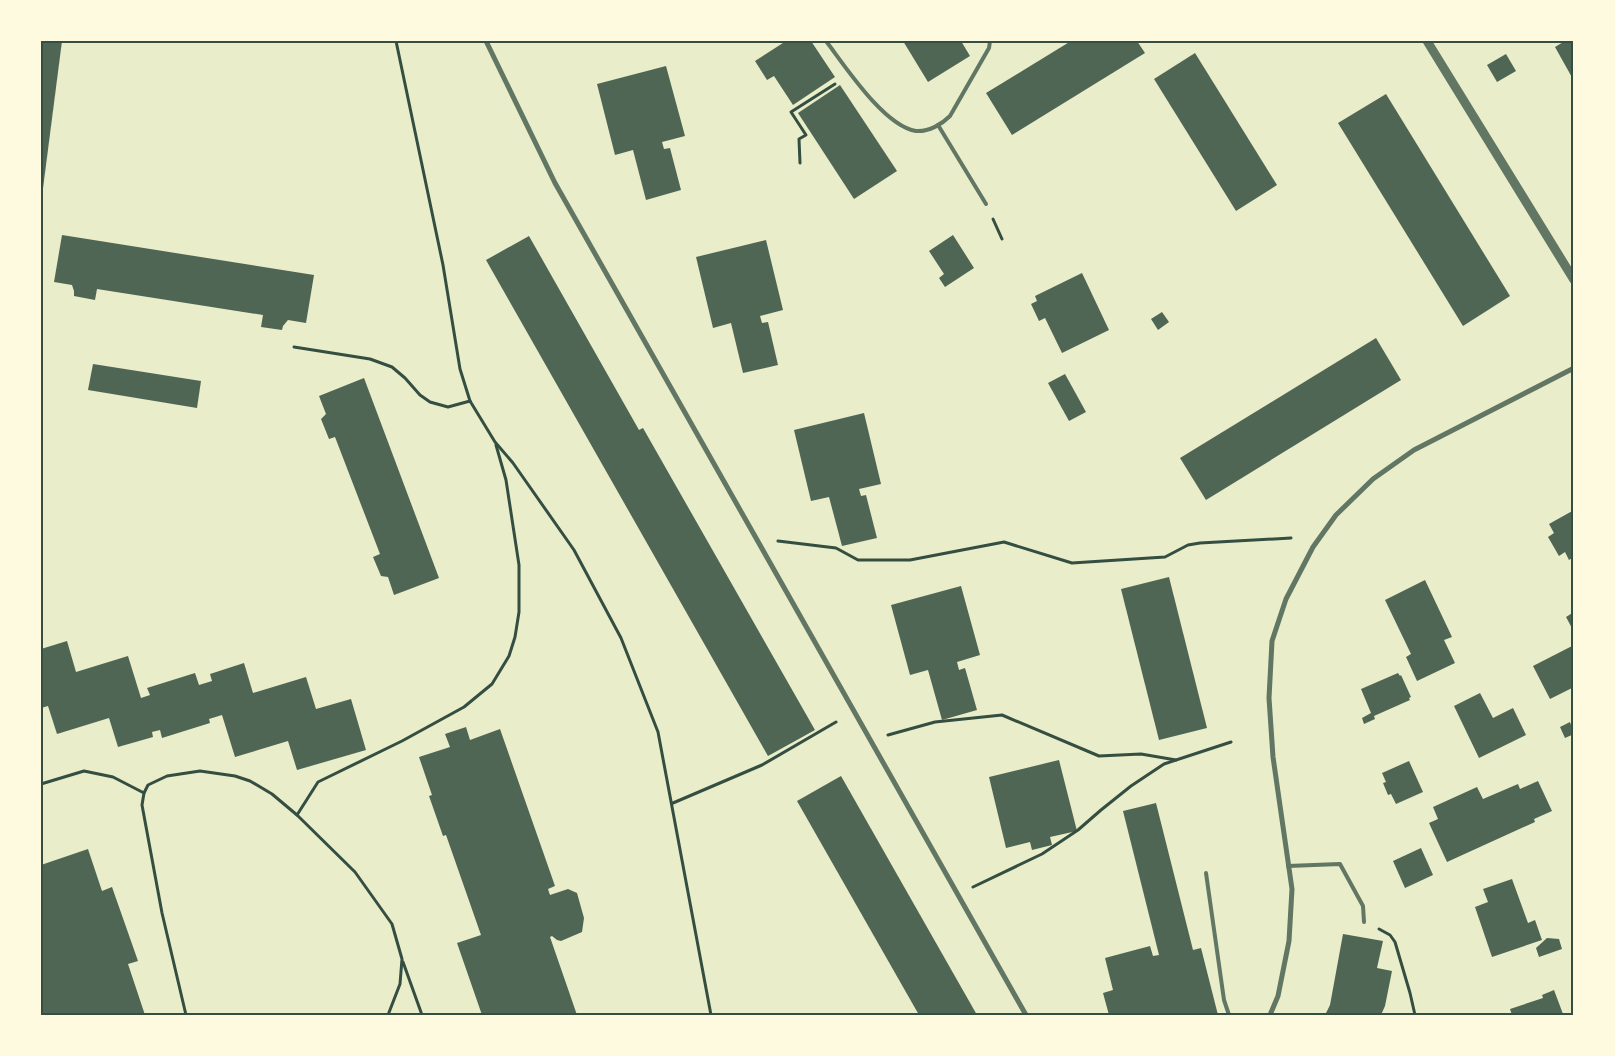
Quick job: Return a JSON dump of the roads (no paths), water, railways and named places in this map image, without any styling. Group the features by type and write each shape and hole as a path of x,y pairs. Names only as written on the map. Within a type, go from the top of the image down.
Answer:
{"street":[{"path":"486,41 555,184 872,740 1026,1015"},
{"path":"1427,41 1574,280"},
{"path":"1270,1015 1278,996 1289,941 1292,889 1273,757 1269,698 1272,641 1286,599 1313,547 1336,515 1372,479 1414,450 1574,368"}],"lane":[{"path":"826,41 855,81 881,110 904,127 915,130 925,130 938,125 950,116 989,48 990,41"},
{"path":"938,125 986,204"},
{"path":"1288,866 1340,864 1363,906 1364,922"},
{"path":"1206,873 1224,1000 1229,1015"}]}
